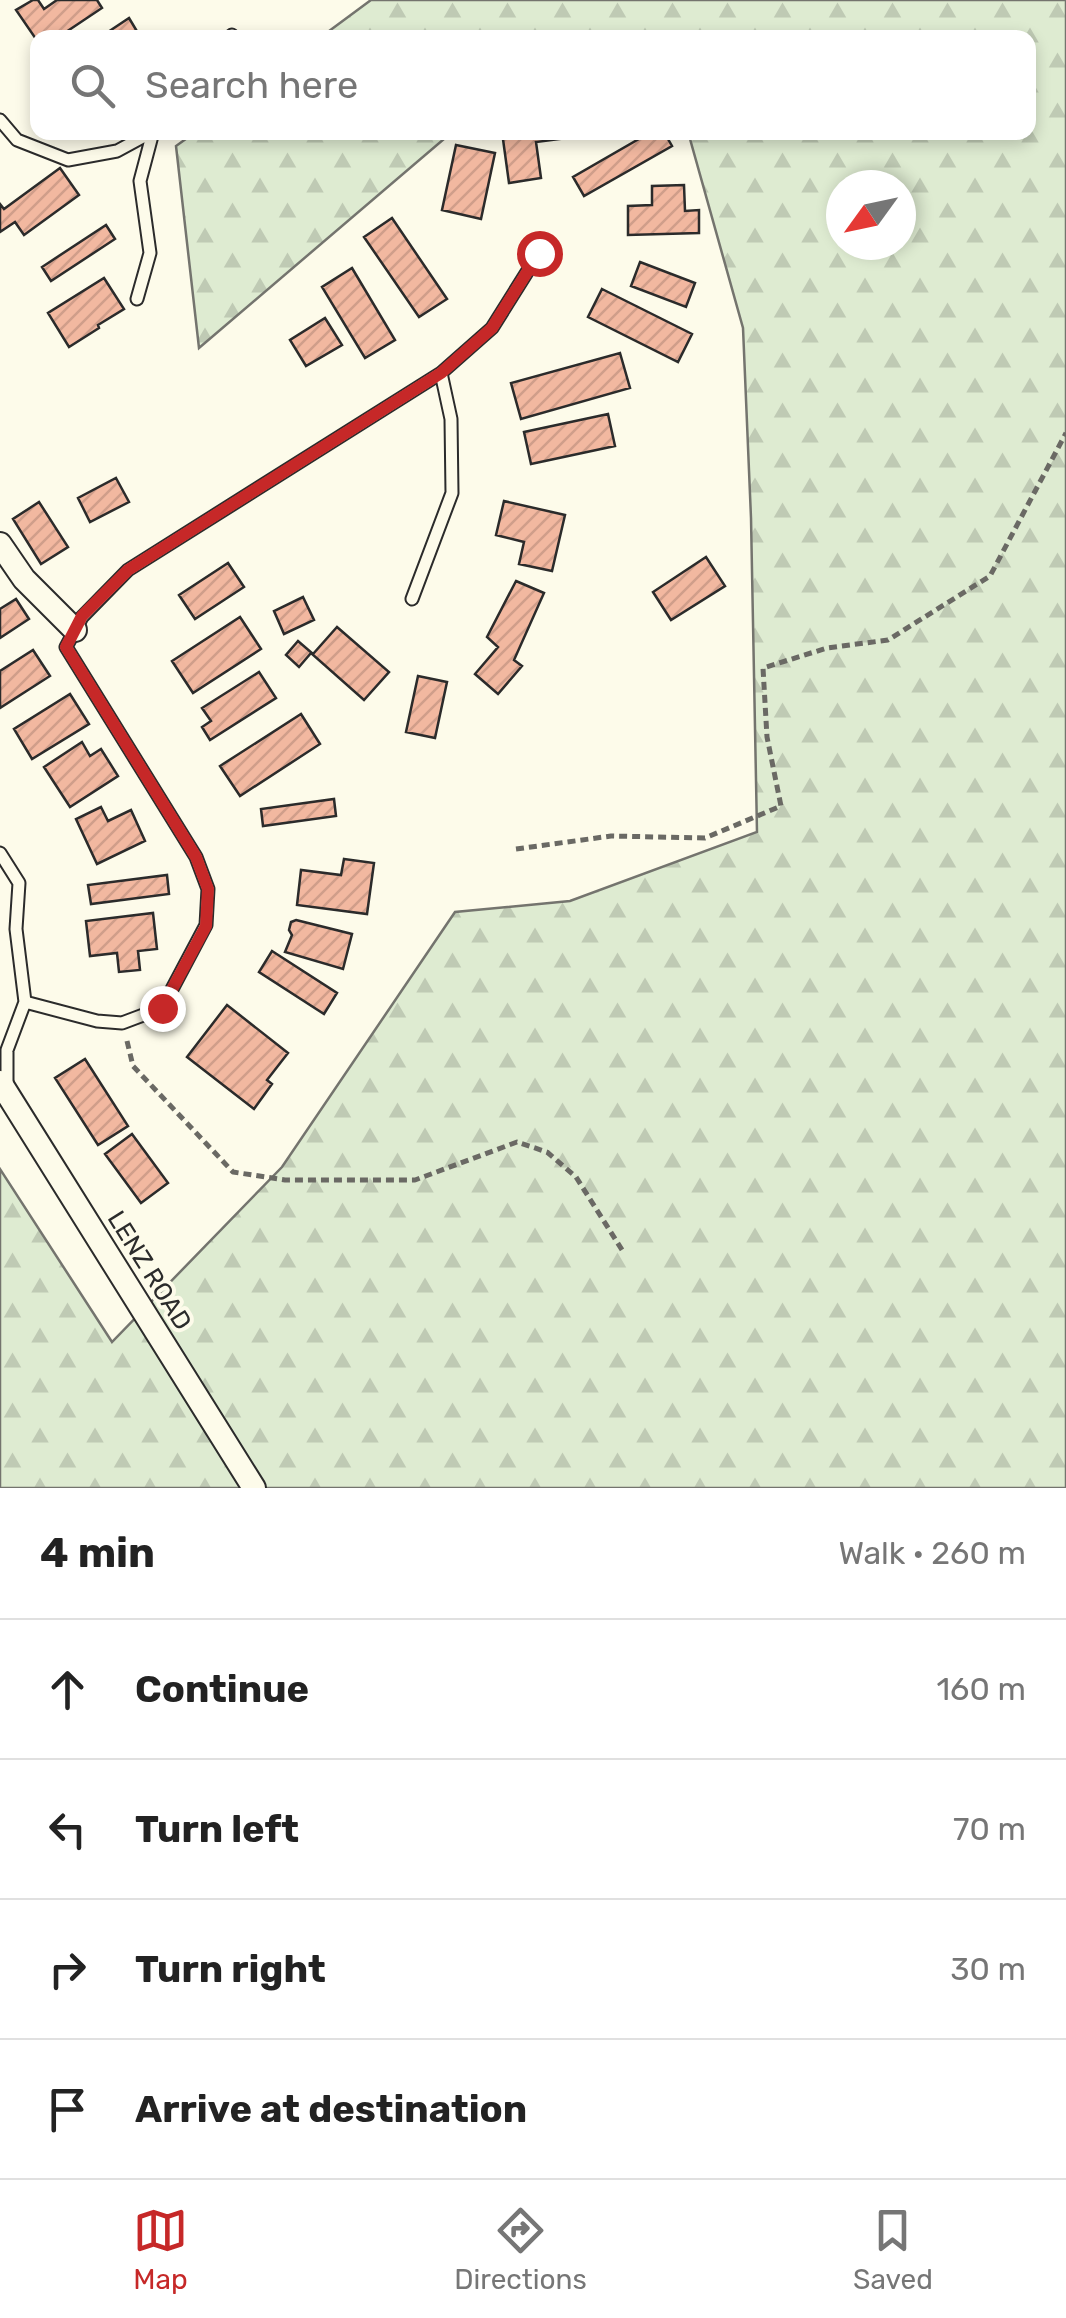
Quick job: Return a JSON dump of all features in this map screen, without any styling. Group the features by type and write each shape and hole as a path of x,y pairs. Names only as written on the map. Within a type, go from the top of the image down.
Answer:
{"street":[{"path":"0,544 24,580 75,630"},
{"name":"LENZ ROAD","path":"3,1087 254,1488"}],"lane":[{"path":"0,120 17,140 68,160 117,151 137,140"},
{"path":"138,298 150,254 140,181 150,140"},
{"path":"25,1002 97,1021 122,1023 162,1008 206,926 208,889 196,857 66,647 82,616 128,570 441,373 492,328 539,253"},
{"path":"412,599 452,493 451,419 441,373"},
{"path":"0,853 19,883 16,929 25,1002 7,1050 3,1087"}],"path":[{"path":"516,848 611,836 705,838 781,806 767,737 763,668 827,648 888,640 990,576 1066,433"},
{"path":"122,1023 133,1066 233,1172 285,1180 414,1180 517,1142 546,1152 576,1177 624,1253"}],"green space":[{"path":"371,0 1066,0 1066,1488 0,1488 0,1169 112,1342 282,1167 455,912 570,901 757,832 743,328 690,140 1036,140 1036,30 330,30"},
{"path":"184,140 443,140 199,348 176,146"}],"building":[{"path":"33,0 38,0 44,9 57,0 97,0 102,8 69,30 30,30 16,10"},
{"path":"129,18 136,30 111,30"},
{"path":"503,140 552,140 536,142 541,178 509,183"},
{"path":"637,140 669,140 672,146 584,196 573,177"},
{"path":"456,145 495,153 481,219 442,210"},
{"path":"60,168 79,195 24,235 15,222 0,232 0,204 4,209"},
{"path":"684,185 685,211 699,210 699,233 628,235 628,206 652,205 652,186"},
{"path":"392,218 447,299 419,317 364,237"},
{"path":"106,225 115,239 51,281 42,267"},
{"path":"640,262 695,283 686,307 631,286"},
{"path":"352,268 395,340 365,358 322,287"},
{"path":"104,278 124,309 69,347 48,313"},
{"path":"602,289 692,334 678,362 588,317"},
{"path":"325,318 342,345 306,366 290,340"},
{"path":"620,353 630,388 521,419 511,383"},
{"path":"608,414 615,446 531,464 524,432"},
{"path":"116,478 129,502 90,522 78,498"},
{"path":"504,501 565,515 552,571 519,564 524,542 496,535"},
{"path":"39,502 68,547 41,564 13,519"},
{"path":"706,557 725,586 671,620 653,592"},
{"path":"228,563 244,587 195,619 179,595"},
{"path":"516,581 544,593 514,660 522,666 498,694 475,674 498,647 487,637"},
{"path":"303,597 314,620 284,634 274,611"},
{"path":"16,599 29,619 0,638 0,609"},
{"path":"240,617 261,649 193,693 172,661"},
{"path":"337,627 389,672 364,700 311,653 299,667 286,655 298,641 313,654"},
{"path":"33,650 50,676 0,708 0,671"},
{"path":"259,672 276,698 210,740 202,727 211,721 202,708"},
{"path":"418,676 447,682 435,738 406,732"},
{"path":"70,694 89,724 32,759 14,729"},
{"path":"301,714 320,744 240,796 220,766"},
{"path":"82,742 90,756 101,749 118,776 70,807 44,767"},
{"path":"334,799 336,816 263,826 261,809"},
{"path":"101,807 108,821 131,810 145,841 97,864 76,819"},
{"path":"344,859 374,863 367,914 297,905 301,870 341,875"},
{"path":"167,875 169,894 91,904 88,885"},
{"path":"153,913 157,949 138,951 140,970 119,972 117,953 90,956 86,921"},
{"path":"291,922 352,934 343,969 285,952 292,935"},
{"path":"272,951 337,993 324,1014 259,972"},
{"path":"227,1005 288,1053 267,1080 272,1084 254,1109 187,1057"},
{"path":"85,1059 128,1126 98,1145 55,1078"},
{"path":"132,1134 168,1183 141,1203 105,1154"}],"route":[{"path":"162,1008 206,926 208,889 196,857 66,647 82,616 128,570 441,373 492,328 539,253"}]}
